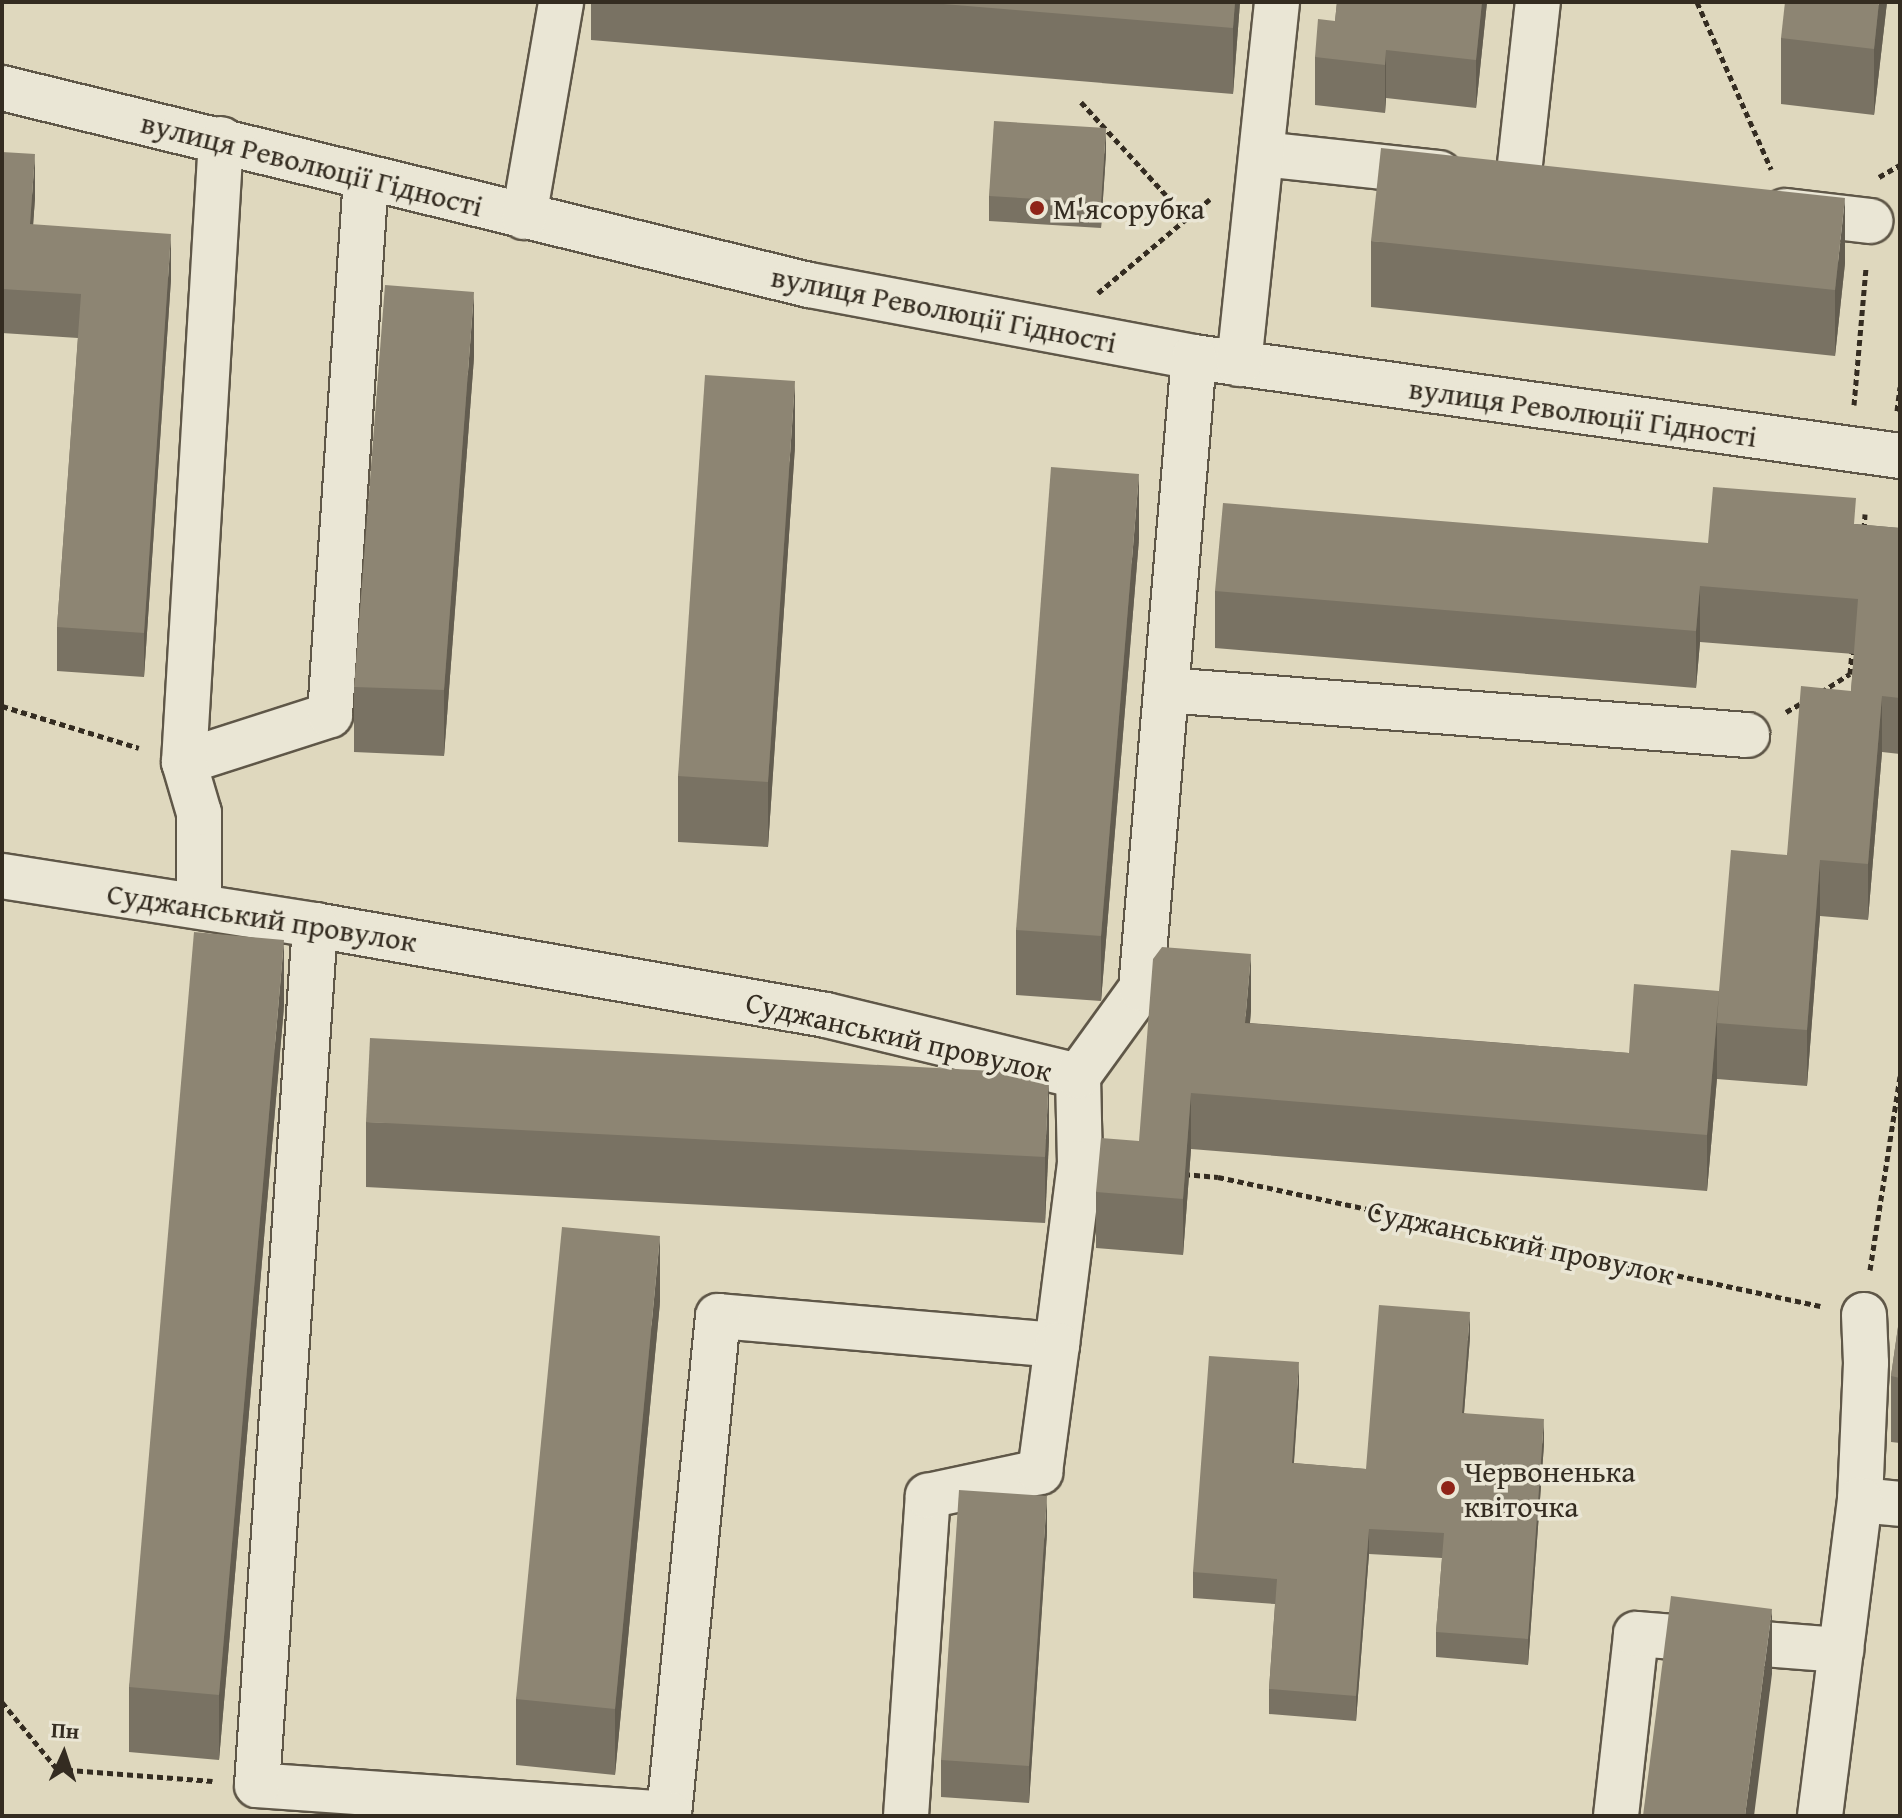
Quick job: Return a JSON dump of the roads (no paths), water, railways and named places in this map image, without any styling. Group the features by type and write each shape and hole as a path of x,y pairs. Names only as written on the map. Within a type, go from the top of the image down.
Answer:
{"street":[{"path":"524,217 561,2"},
{"path":"1239,364 1277,2"},
{"path":"1518,182 1538,2"},
{"name":"вулиця Революції Гідності","path":"2,88 809,285 1194,357 1900,456"},
{"path":"199,906 199,813 184,762 221,139"},
{"path":"1262,154 1564,187"},
{"path":"184,762 330,715 366,177"},
{"path":"1745,207 1870,221"},
{"path":"1078,1076 1141,989 1194,357"},
{"path":"1166,690 1747,735"},
{"name":"Суджанський провулок","path":"2,876 315,925 826,1015 1078,1076 1080,1163 1040,1472 928,1496 906,1816"},
{"path":"315,925 253,1800 678,1815 718,1316 1057,1345"},
{"path":"1820,1816 1841,1650 1880,1502 1864,1315"},
{"path":"1616,1816 1636,1634 1841,1650"}],"place":[{"name":"М'ясорубка","path":"1037,208"},
{"name":"Червоненька квіточка","path":"1448,1488"}]}
